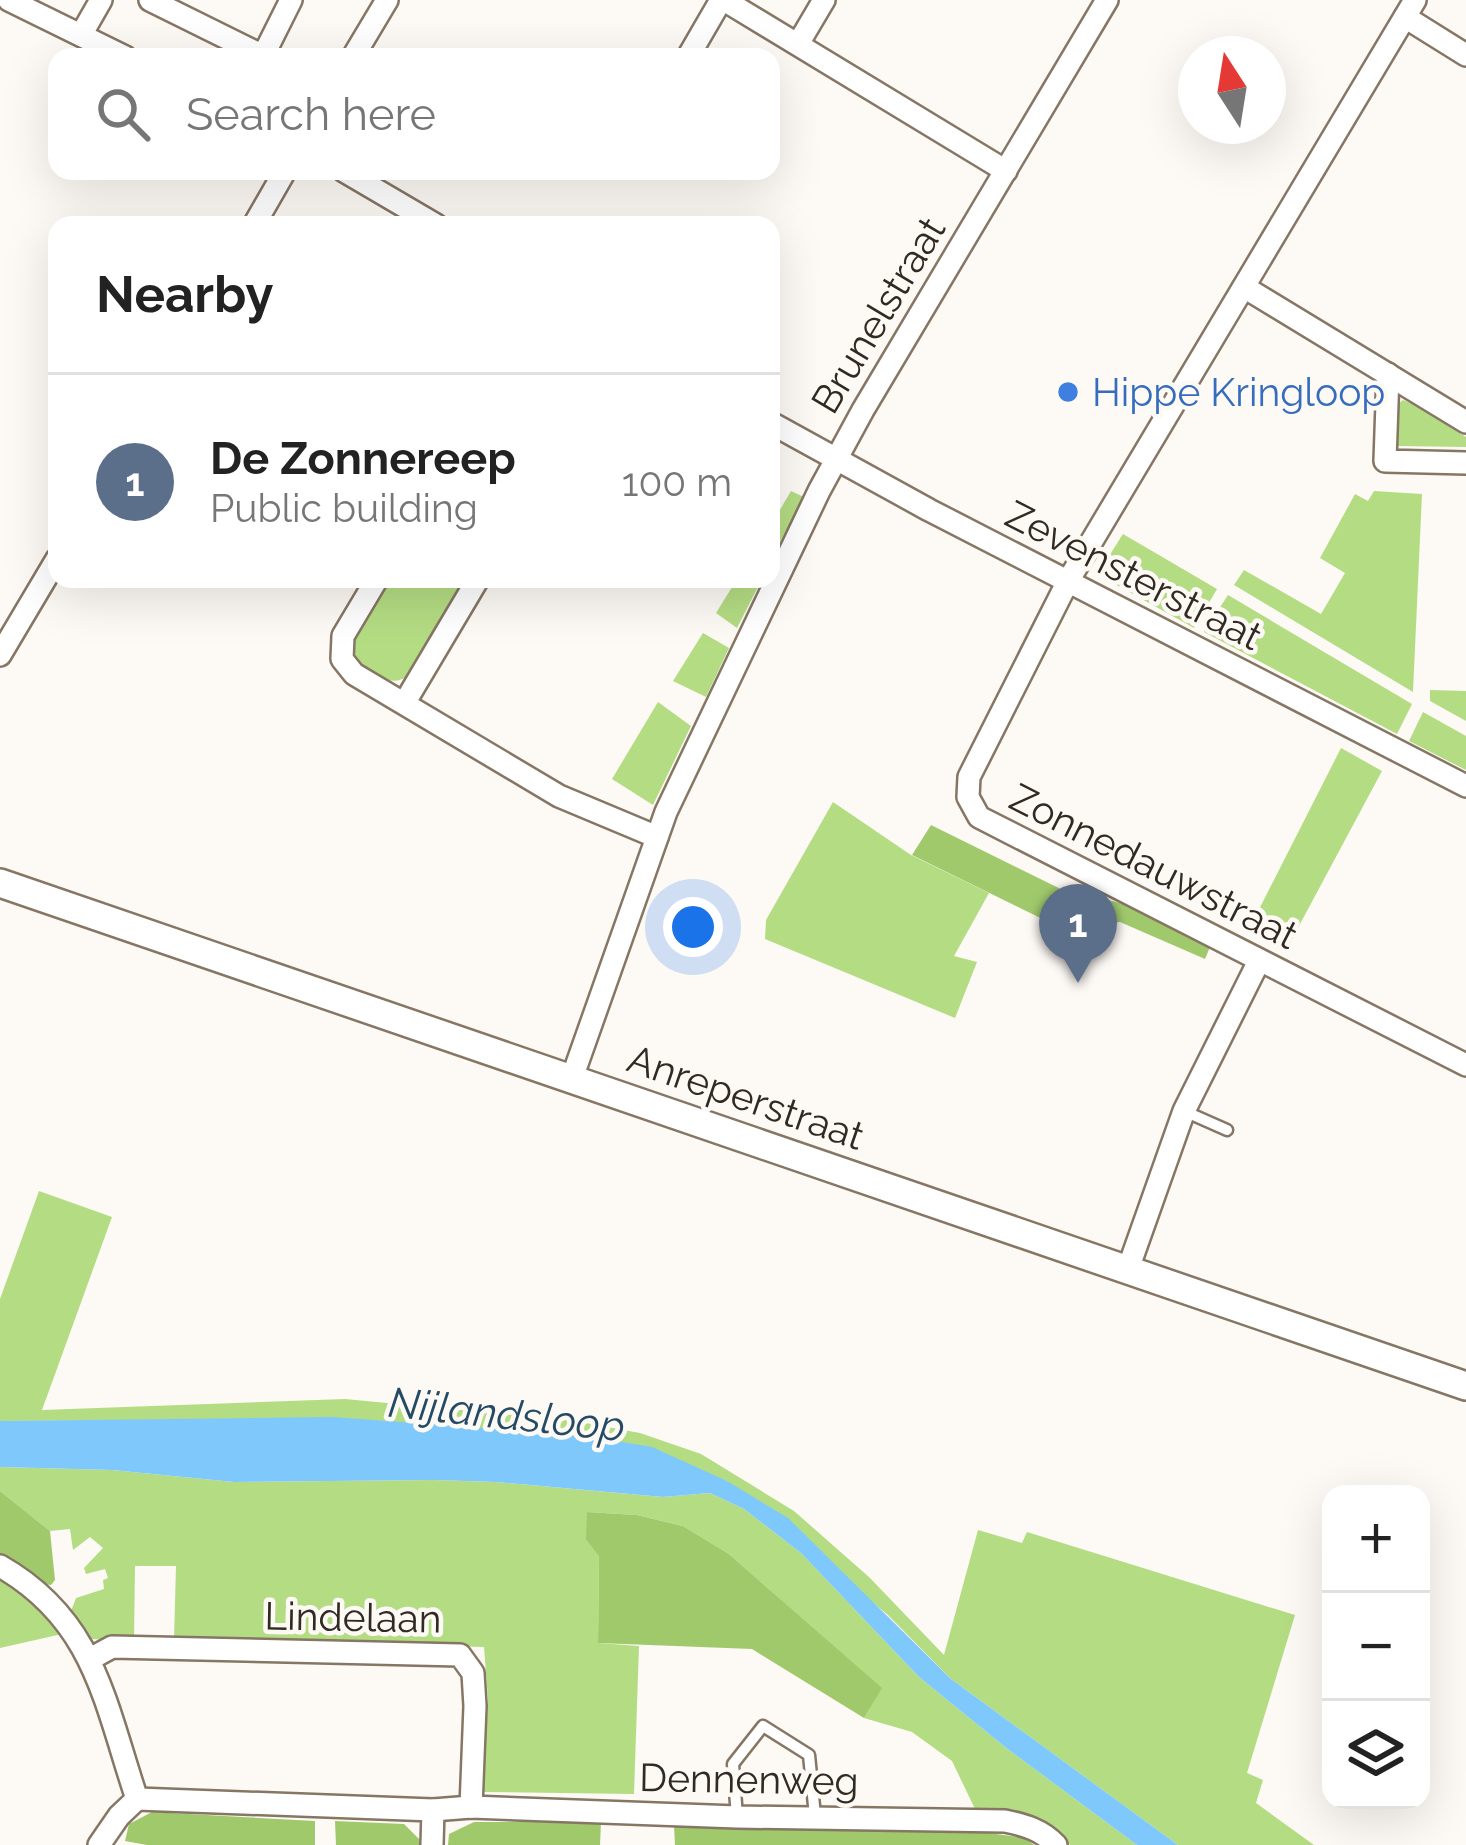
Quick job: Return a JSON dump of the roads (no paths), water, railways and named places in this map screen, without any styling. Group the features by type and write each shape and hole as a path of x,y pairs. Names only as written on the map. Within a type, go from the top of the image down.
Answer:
{"street":[{"path":"9,0 107,48"},
{"path":"82,35 101,0"},
{"path":"150,0 246,48"},
{"path":"266,48 291,0"},
{"path":"358,48 387,0"},
{"path":"693,48 722,0 1006,171"},
{"path":"799,44 824,0"},
{"name":"Brunelstraat","path":"780,575 836,458 1107,0"},
{"path":"1068,581 1410,8 1466,55"},
{"path":"259,216 281,180"},
{"path":"359,180 421,216"},
{"path":"1244,286 1466,422"},
{"path":"1388,374 1384,461 1466,463"},
{"name":"Zevensterstraat","path":"780,428 1466,786"},
{"path":"0,655 48,574"},
{"name":"Zonnedauwstraat","path":"1068,581 969,777 968,797 980,817 1466,1065"},
{"path":"372,588 343,637 342,659 354,674 560,796 657,837"},
{"path":"405,702 473,588"},
{"name":"Brunelstraat","path":"572,1078 666,812 774,588"},
{"name":"Anreperstraat","path":"0,884 1466,1386"},
{"path":"1128,1269 1184,1111 1259,961"},
{"path":"0,1566 22,1578 57,1610 90,1659 137,1799 119,1816 107,1843"},
{"name":"Lindelaan","path":"90,1659 112,1647 460,1655 473,1673 476,1706 471,1808"},
{"name":"Dennenweg","path":"137,1799 1005,1821 1043,1833 1057,1845"},
{"path":"432,1845 433,1810"}],"lane":[{"path":"1184,1111 1227,1130"},
{"path":"737,1816 733,1764 763,1726 809,1755 814,1816"}],"water":[{"path":"332,1417 581,1435 652,1447 727,1481 788,1518 951,1679 1178,1845 1137,1845 1005,1747 919,1677 801,1553 744,1509 710,1493 663,1497 434,1480 234,1482 112,1470 0,1467 0,1421"}],"place":[{"name":"Hippe Kringloop","path":"1068,392"},
{"name":"De Zonnereep","path":"1078,983"}],"water label":[{"name":"Nijlandsloop","path":"507,1414"}]}
